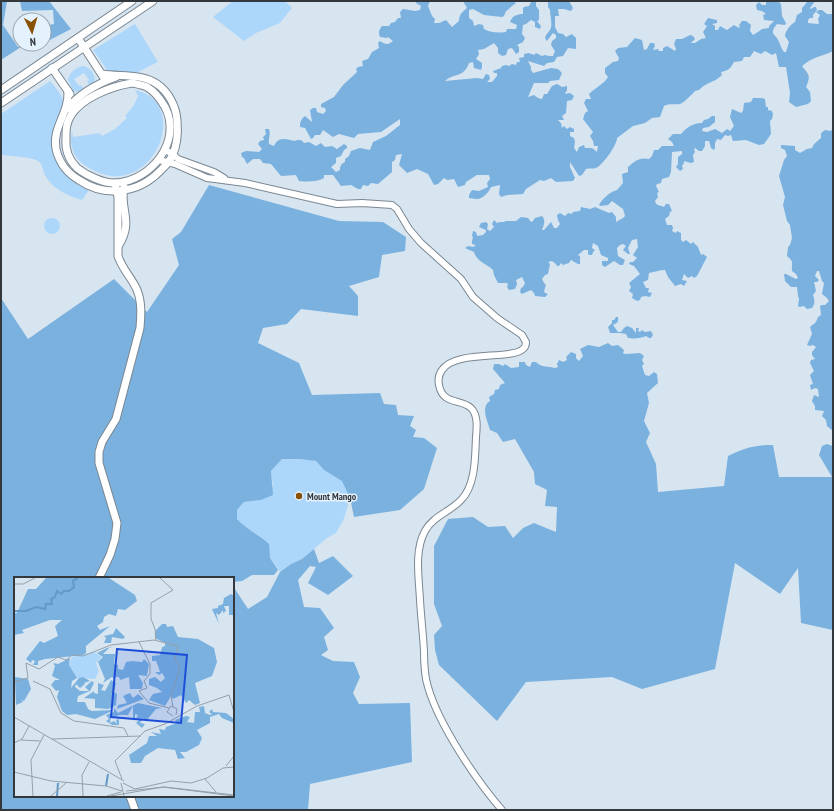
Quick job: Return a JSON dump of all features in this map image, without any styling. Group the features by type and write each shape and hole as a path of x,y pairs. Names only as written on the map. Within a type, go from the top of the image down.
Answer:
{"main road":[{"path":"1,90 132,1"},
{"path":"1,103 153,1"},
{"path":"118,10 125,20"},
{"path":"78,38 110,88"},
{"path":"52,68 76,104"},
{"path":"68,91 68,101 65,113 58,125 56,135 56,149 63,166 74,177 88,186 102,190 120,191 139,186 154,176 168,163 173,154 178,128 176,111 168,95 158,84 145,78 102,74"},
{"path":"65,113 106,80 118,76"},
{"path":"132,83 147,87 161,99 170,121 170,134 165,150 159,160 138,177 126,182 115,184 92,178 83,172 72,163 65,144 66,127 76,104 88,100 110,88 132,83"},
{"path":"120,191 126,182"},
{"path":"99,577 116,538 117,522 99,463 99,452 102,442 116,419 140,328 142,314 137,290 121,265 118,256 119,245 124,237 127,225 120,191 115,184"},
{"path":"130,797 135,810"}],"street":[{"path":"46,59 52,68"},
{"path":"165,150 173,154 178,159 214,172 227,180"},
{"path":"159,160 207,178 227,180 337,204 362,203 392,205 397,209 409,229 421,243 461,279 473,297 497,318 522,335 526,342 524,348 518,352 456,361 447,364 442,369 439,383 441,391 446,398 470,407 476,418 476,455 473,474 468,490 461,500 432,521 425,531 418,561 424,665 427,686 448,731 502,810"}],"shaded area":[{"path":"1,1 7,1 3,25 12,38 12,52 13,52 1,60"},
{"path":"20,1 49,1 71,29 52,39 52,24 54,24 53,10 22,11"},
{"path":"233,1 285,1 292,8 280,23 256,33 244,41 213,17"},
{"path":"415,1 430,1 428,6 432,16 435,19 434,23 439,23 446,20 452,27 459,21 461,14 467,8 463,1 516,1 515,4 506,11 502,17 484,15 473,9 469,10 469,18 473,21 474,26 479,24 483,25 484,29 498,33 506,32 507,29 516,29 517,25 510,22 512,18 523,14 523,8 529,6 530,1 536,1 536,6 539,10 539,20 537,21 541,26 540,29 535,27 535,22 531,20 523,25 522,34 525,38 523,42 517,45 519,47 519,52 516,54 512,48 508,49 506,55 502,56 498,53 498,48 494,43 484,49 478,50 479,54 476,59 482,63 481,70 474,68 473,62 469,63 464,71 445,81 477,78 483,79 486,74 489,75 490,79 487,82 492,82 497,76 497,73 494,73 493,71 501,68 502,66 509,66 512,64 516,65 517,62 520,62 519,58 524,57 524,54 529,53 534,55 536,53 542,56 553,56 555,51 551,45 552,41 556,38 556,35 553,33 547,41 545,38 551,26 548,1 569,1 573,8 571,11 558,9 559,16 555,16 555,27 558,33 563,34 566,37 572,34 576,38 576,49 568,48 563,56 557,57 554,62 547,63 544,66 528,61 533,73 551,68 558,69 562,73 559,80 550,81 548,83 534,83 528,97 534,95 542,99 544,94 547,94 552,86 557,84 562,87 567,86 565,94 570,93 574,96 572,100 567,101 566,113 562,116 564,120 558,120 561,123 562,128 564,126 567,129 570,127 574,129 574,132 570,132 570,136 574,138 574,148 577,152 579,147 584,145 585,148 592,148 597,152 598,146 594,146 590,136 593,132 583,119 585,113 588,111 584,103 586,99 591,99 589,94 608,77 605,73 605,68 613,62 618,61 619,58 615,51 618,48 627,47 635,38 642,40 644,50 647,49 650,43 654,43 655,46 653,50 658,49 659,51 663,51 663,48 667,46 675,51 676,49 674,44 676,39 682,39 690,35 695,39 691,43 695,43 706,38 703,32 707,26 704,24 708,18 717,20 717,23 712,24 715,26 715,30 718,30 720,26 727,30 734,25 739,28 742,21 746,21 751,25 750,31 753,35 762,29 769,28 774,21 764,20 763,15 766,14 757,10 756,5 759,2 762,5 766,5 766,1 778,1 781,4 782,16 786,23 785,25 777,24 773,32 783,51 786,52 789,42 785,36 787,30 795,22 797,15 802,12 802,8 808,1 815,1 810,8 816,7 817,10 813,15 813,18 808,20 808,23 819,23 818,19 820,15 816,12 819,10 822,10 827,14 832,14 833,51 814,58 802,66 808,75 806,87 810,92 811,101 808,104 796,107 789,102 790,93 786,67 779,67 776,53 772,55 765,51 761,54 754,51 750,57 744,57 742,61 734,62 729,69 721,72 722,75 719,78 695,91 682,103 664,106 660,117 652,118 645,123 633,126 617,138 615,145 609,154 596,168 586,169 582,175 579,176 570,162 570,167 575,178 573,181 556,182 551,178 544,181 540,180 526,189 523,194 501,197 499,194 500,185 491,187 481,198 469,198 472,190 479,191 488,187 487,183 490,179 489,175 477,175 466,182 465,185 458,187 454,179 447,180 444,178 438,184 434,185 428,174 417,169 407,173 399,165 402,154 396,155 395,160 392,162 392,172 378,184 371,183 368,186 363,185 361,189 351,185 341,186 333,175 324,175 324,178 315,181 299,181 296,175 281,176 271,164 263,163 260,159 253,159 247,164 241,153 246,151 259,152 262,149 258,144 260,141 264,140 263,137 266,134 265,129 269,129 269,144 274,146 280,139 294,141 300,140 304,143 309,142 316,146 321,143 325,147 332,146 337,149 344,144 347,148 341,156 336,158 336,163 331,167 336,172 340,170 341,165 345,162 345,159 349,156 351,151 360,148 370,150 373,142 386,136 400,125 400,119 381,132 358,134 354,138 339,134 333,137 323,130 320,135 315,135 311,139 305,128 300,127 301,121 305,116 312,122 310,110 313,108 316,108 317,112 323,114 326,111 325,108 321,107 321,104 334,97 343,85 357,72 356,69 363,66 362,61 368,59 372,52 379,48 378,43 380,41 387,44 393,41 388,37 380,37 380,29 382,26 389,26 398,18 401,18 400,12 403,9 415,11 420,10 421,6"},
{"path":"135,24 158,62 136,73 112,72 107,70 93,50"},
{"path":"83,66 91,71 95,80 90,86 87,81 89,80 84,73 74,79 84,90 77,92 73,91 68,80 69,77 73,71"},
{"path":"50,81 60,93 63,102 62,110 56,123 54,133 58,155 65,173 75,182 89,190 82,200 53,186 49,182 41,164 38,161 1,155 1,114"},
{"path":"135,90 153,99 162,114 163,132 157,150 145,165 128,175 107,175 83,164 74,154 71,140 72,131 73,137 100,133 102,136 115,129 127,118 125,116 134,105 138,96"},
{"path":"753,98 765,99 766,107 768,107 768,110 772,111 773,114 770,121 771,134 764,144 759,145 746,140 733,141 731,135 725,135 721,140 717,139 714,150 711,148 709,141 705,141 705,146 702,151 695,148 694,149 694,162 691,163 684,161 682,166 683,169 680,171 676,167 678,164 678,157 682,154 682,151 672,152 671,172 669,177 662,179 661,183 657,184 656,186 659,192 657,193 658,197 655,201 657,205 664,207 666,204 669,204 672,211 665,219 667,225 672,225 672,231 681,233 681,240 683,242 686,240 691,244 693,242 698,247 701,255 703,254 707,257 697,276 694,278 692,276 688,278 684,274 682,280 687,281 684,286 681,284 675,286 665,270 649,273 648,280 643,282 646,288 649,288 648,292 652,293 650,297 641,297 640,300 637,301 632,298 633,294 629,291 631,287 629,283 640,274 634,266 629,264 637,258 633,255 638,247 637,239 632,240 628,248 630,254 623,250 626,246 623,244 617,248 618,256 625,260 623,265 620,265 614,261 605,267 602,265 602,261 608,261 608,258 601,255 598,246 593,243 592,248 595,250 592,255 588,254 588,250 584,250 578,255 580,256 580,264 571,260 569,263 563,265 561,263 557,266 552,261 548,262 550,264 548,274 542,279 546,285 544,291 548,294 545,297 535,296 531,290 522,294 520,292 521,288 525,283 522,277 516,280 517,284 515,289 509,290 507,283 498,283 493,270 479,260 474,252 465,248 476,245 472,244 473,231 476,232 477,236 483,235 486,232 486,230 479,227 481,223 486,222 488,224 487,229 490,231 494,227 492,224 494,220 497,223 516,221 521,217 528,218 531,222 535,218 542,216 544,224 542,230 544,230 551,222 554,228 557,228 560,224 557,215 560,213 565,216 568,213 572,214 573,212 580,211 581,207 590,209 595,207 609,213 612,212 616,217 616,222 625,216 623,209 612,201 608,205 599,205 606,196 617,190 623,183 622,174 628,172 628,167 640,159 649,159 654,150 658,150 662,146 674,146 668,139 673,134 681,134 690,126 702,123 704,120 712,116 715,116 715,122 709,127 703,128 702,131 707,132 715,129 722,133 727,129 730,131 734,126 730,117 732,109 741,113 743,111 744,103 751,102"},
{"path":"832,129 833,430 827,426 826,420 822,416 824,411 815,410 815,406 812,401 814,395 819,397 818,389 815,388 811,390 810,385 813,384 810,375 814,371 810,363 811,360 815,359 812,352 816,347 813,345 807,345 812,334 810,327 821,315 820,306 825,305 829,301 822,294 824,283 819,271 817,271 815,276 819,280 814,282 816,291 813,295 814,305 812,308 807,309 804,306 798,306 799,299 797,287 791,287 785,281 784,274 796,279 798,278 792,271 792,262 787,256 788,247 792,238 790,225 787,221 783,205 785,197 779,176 784,160 787,156 785,150 781,148 781,145 795,146 795,150 800,153 812,148 821,138 821,133 825,130 831,131"},
{"path":"209,185 339,221 383,222 406,237 405,251 382,255 379,277 349,286 358,296 358,316 301,309 287,324 263,328 258,343 299,363 312,395 380,393 384,404 396,405 398,415 414,416 410,426 416,430 413,437 424,438 437,448 424,489 400,510 354,517 350,498 342,481 324,470 316,461 282,459 271,471 273,495 261,500 244,502 237,510 237,519 244,526 269,544 270,558 278,570 274,575 252,575 242,581 234,582 234,577 14,577 14,797 234,797 234,588 248,609 267,597 280,572 291,564 302,559 314,549 319,563 333,556 353,576 328,595 308,583 316,567 310,566 298,580 304,607 320,608 334,628 324,637 328,650 321,655 333,661 354,662 360,677 353,693 359,704 410,703 412,762 310,784 308,810 1,810 1,298 28,339 114,279 147,312 179,265 172,239 181,232"},
{"path":"52,218 59,223 60,226 55,233 52,234 45,229 44,226 49,219"},
{"path":"618,317 618,321 613,325 618,332 621,332 627,326 632,328 636,333 636,328 639,328 638,331 640,332 642,330 645,332 651,331 653,335 651,338 646,336 628,338 626,334 610,333 608,327 612,323 612,320"},
{"path":"608,343 612,346 618,345 624,350 623,353 625,354 640,353 644,356 642,360 644,364 642,366 645,375 649,376 654,372 657,374 658,383 647,393 649,403 644,421 650,433 646,442 656,464 658,492 724,486 728,456 755,446 773,445 779,477 832,477 819,455 822,446 827,444 833,446 833,630 801,623 798,568 780,594 735,563 715,669 642,689 612,677 526,682 497,721 439,665 435,650 434,635 442,626 434,604 434,546 448,519 473,517 488,527 505,526 513,538 523,528 534,523 556,532 557,507 545,506 547,490 535,484 534,472 515,439 503,442 497,433 490,430 485,411 487,404 490,401 489,397 494,394 495,390 499,389 500,385 505,383 493,369 494,364 503,366 505,364 511,368 519,367 519,362 525,362 526,365 530,367 532,362 536,362 543,366 555,368 558,367 557,364 559,360 563,362 567,360 566,357 571,352 576,354 576,358 579,361 583,356 580,349 588,345 599,347"},
{"path":"300,458 316,461 324,470 343,481 350,498 344,519 336,533 327,538 302,559 291,564 280,572 270,558 263,539 244,527 237,519 237,510 244,502 261,500 273,486 271,471 282,459"}],"place":[{"name":"Mount Mango","path":"299,496"}]}
